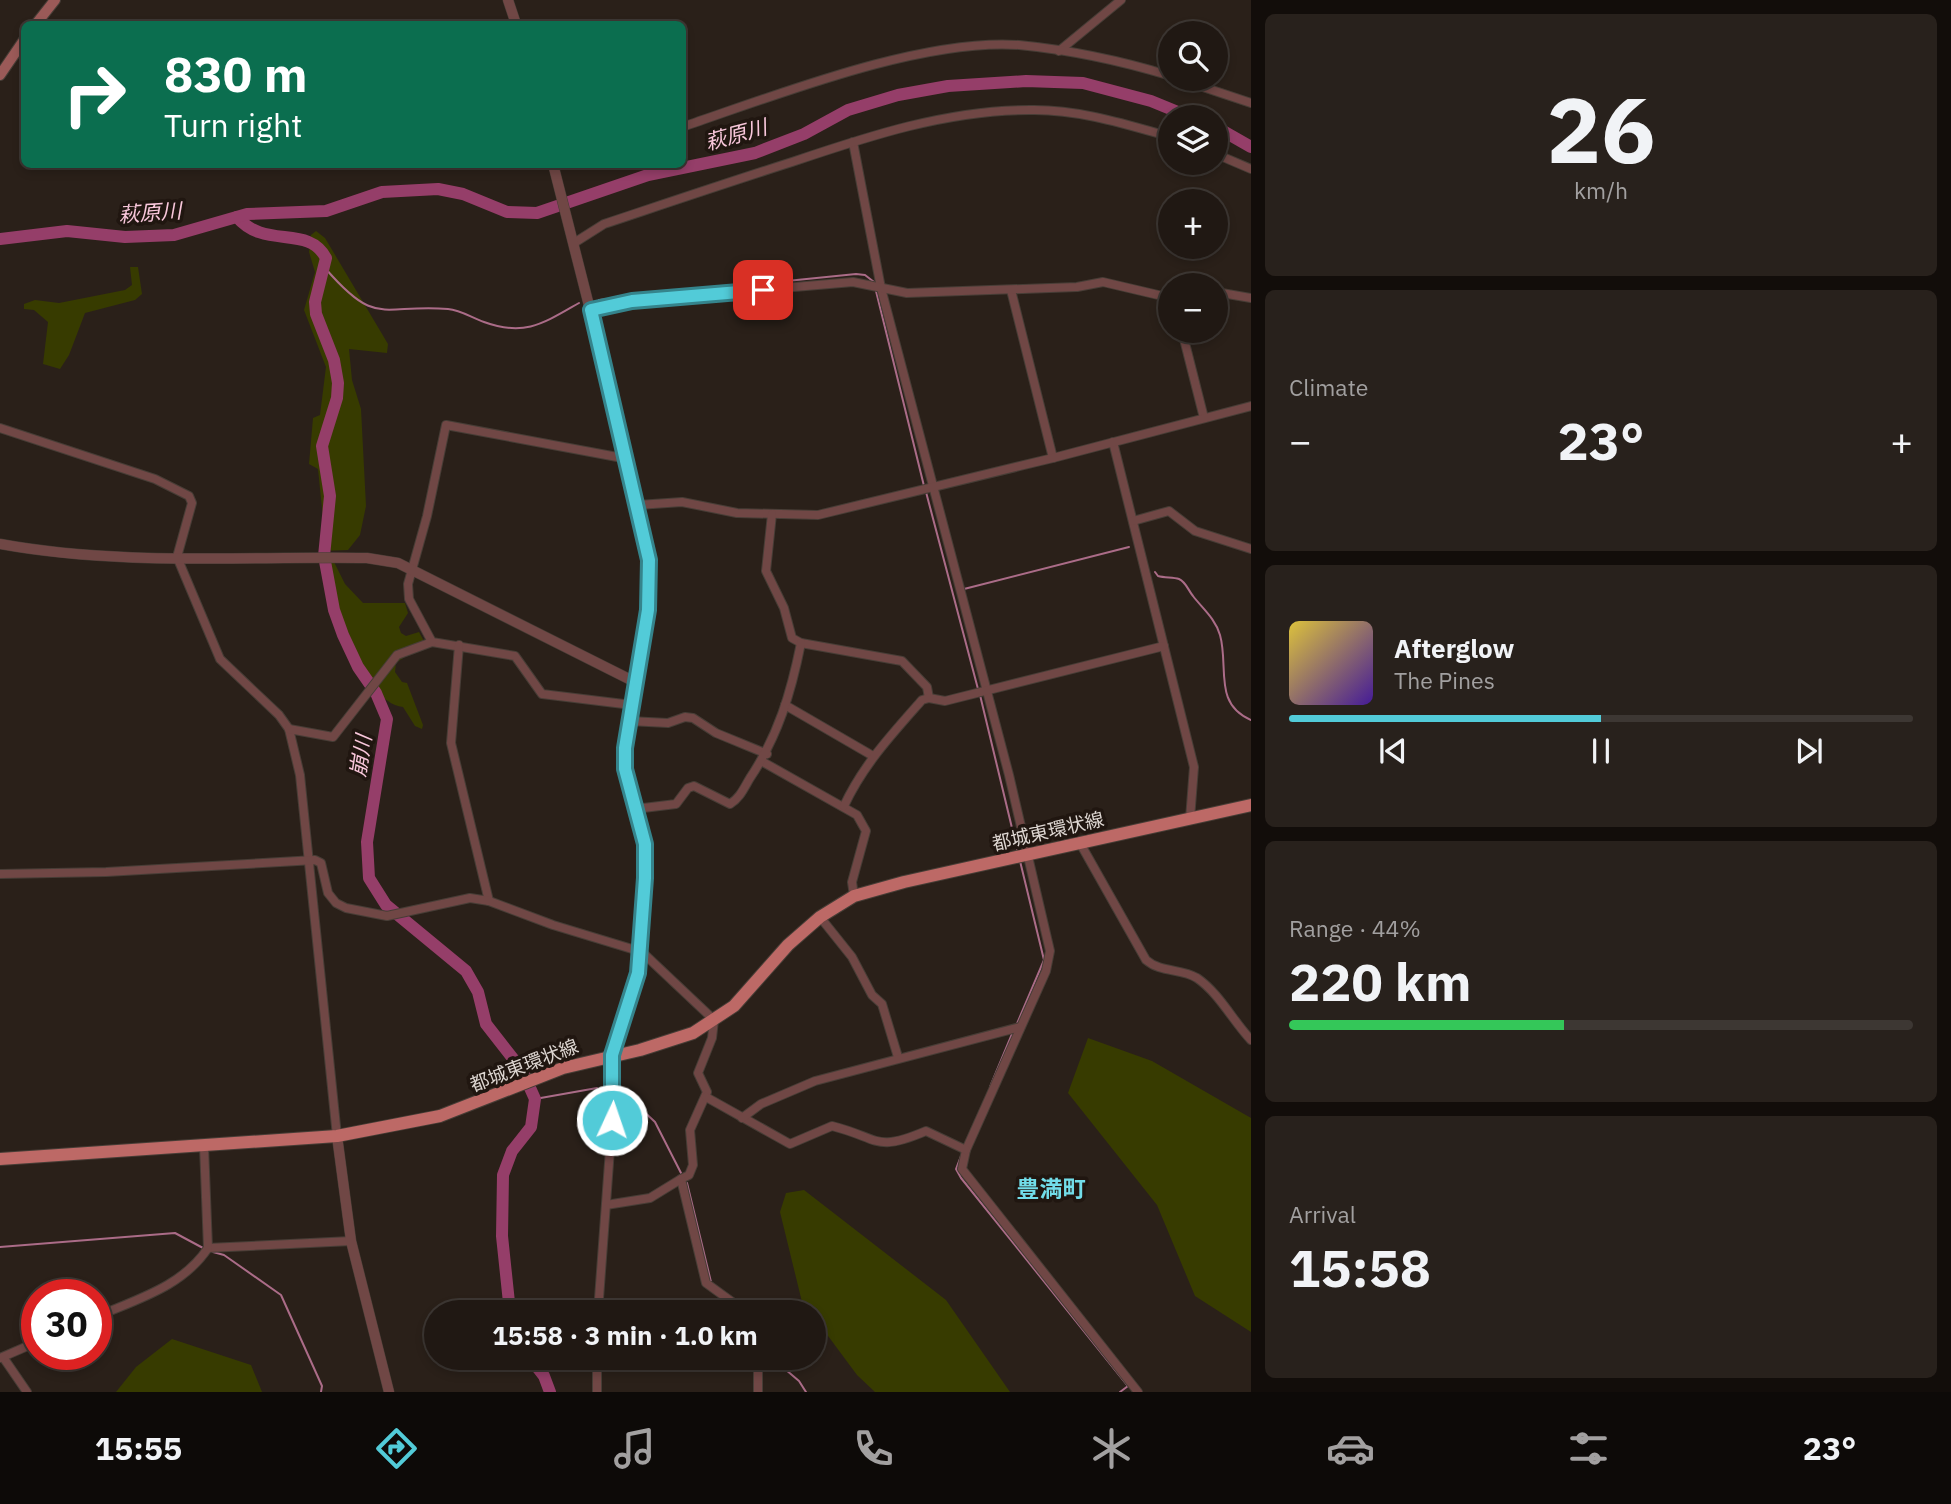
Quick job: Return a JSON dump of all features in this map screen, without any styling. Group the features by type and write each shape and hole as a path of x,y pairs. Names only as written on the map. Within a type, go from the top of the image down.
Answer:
{"main road":[{"path":"38,21 55,0"},
{"path":"0,75 21,44"},
{"name":"都城東環状線","path":"0,1158 337,1136 440,1116 563,1068 668,1043 714,1020 734,1006 788,945 820,917 854,896 1251,805"}],"street":[{"path":"508,0 515,21"},
{"path":"1059,51 1121,0"},
{"path":"686,126 851,72 935,53 1017,45 1133,65 1158,72"},
{"path":"1215,91 1251,103"},
{"path":"574,243 604,224 877,133 963,116 1030,110 1124,123 1158,133"},
{"path":"853,142 881,288 933,488 981,693 1009,775 1021,857 1050,951 1046,971 1016,1027 963,1148 962,1169 1134,1390"},
{"path":"1228,159 1251,169"},
{"path":"554,168 628,459 646,540 650,584 629,721 625,769 646,854 642,952 612,1055 614,1095 599,1300"},
{"path":"591,310 632,301 853,282 906,293 1011,290 1102,282 1158,295"},
{"path":"1011,290 1053,458"},
{"path":"1228,294 1251,298"},
{"path":"1185,343 1204,418"},
{"path":"638,505 696,502 737,513 818,515 1251,406"},
{"path":"432,642 409,599 408,584 427,516 446,425 628,459"},
{"path":"0,428 155,479 189,496 192,503 177,557 220,659 279,715 289,730 300,775 337,1136 351,1241 389,1392"},
{"path":"1113,442 1194,767 1190,818"},
{"path":"1133,522 1169,511 1195,531 1251,549"},
{"path":"772,514 766,571 784,608 792,638 801,643 902,661 927,687 929,698"},
{"path":"0,544 90,556 383,560 412,567 635,682"},
{"path":"289,730 333,737 397,655 432,642 515,656 542,694 632,705"},
{"path":"635,809 676,804 688,788 694,786 730,804 737,799 765,758 785,705 801,643"},
{"path":"458,645 451,743 489,901"},
{"path":"844,806 856,780 873,756 922,700 929,698 945,702 1164,646"},
{"path":"785,705 873,756"},
{"path":"629,721 668,723 685,717 693,718 857,814 866,831 852,881 854,896"},
{"path":"1080,844 1146,960 1161,968 1200,979 1251,1040"},
{"path":"0,874 310,861 321,863 328,893 336,903 387,916 452,900 489,901 553,925 642,952 714,1020 712,1038 698,1073 707,1086 706,1097 690,1130 693,1165 689,1175 650,1198 606,1205"},
{"path":"820,917 852,957 873,995 882,1004 898,1057"},
{"path":"742,1118 761,1104 796,1088 898,1057 1016,1027"},
{"path":"706,1097 790,1144 832,1126 886,1144 899,1143 926,1131 963,1148"},
{"path":"112,1310 175,1282 190,1271 208,1248 204,1146"},
{"path":"681,1180 706,1283 730,1300"},
{"path":"208,1248 351,1241"},
{"path":"21,1349 1,1357 27,1392"},
{"path":"597,1370 597,1392"},
{"path":"758,1370 758,1392"}],"shaded area":[{"path":"316,231 325,238 388,344 387,353 349,349 352,380 361,409 366,506 360,535 348,550 321,551 323,518 318,469 309,464 313,418 320,415 326,367 304,310 315,272 309,252 311,235"},
{"path":"130,267 138,267 142,294 135,300 85,313 69,355 60,369 43,364 48,322 34,310 24,309 24,304 35,300 59,303 125,290 132,285"},
{"path":"322,562 334,562 345,584 363,603 405,603 408,613 399,627 401,633 406,636 419,632 425,643 396,663 395,672 402,682 407,683 423,725 422,729 415,726 403,707 388,701 361,669 340,623"},
{"path":"1088,1038 1152,1061 1251,1118 1251,1332 1195,1296 1157,1205 1068,1093"},
{"path":"804,1190 946,1300 1010,1392 875,1392 857,1375 826,1333 826,1300 802,1300 780,1212 786,1193"},
{"path":"172,1339 251,1365 262,1392 116,1392 136,1367"}],"waterway":[{"name":"萩原川","path":"686,167 755,153 804,134 848,110 898,95 948,86 1026,81 1083,83 1161,105"},
{"name":"萩原川","path":"1228,134 1251,147"},
{"name":"萩原川","path":"0,239 67,231 125,237 174,235 247,214 326,211 382,192 438,189 463,194 507,212 537,213 648,175 682,168"},
{"name":"崩川","path":"237,217 260,233 308,242 318,248 326,258 315,302 316,314 334,360 338,383 337,398 322,446 330,496 324,556 334,610 343,635 358,667 376,693 387,719 367,842 369,878 386,905 466,971 478,992 486,1024 522,1070 535,1099 531,1127 512,1151 503,1175 502,1236 509,1300"},
{"path":"325,268 342,287 369,306 393,310 453,310 484,322 511,328 534,326 579,303"},
{"path":"599,300 856,274 865,275 874,282"},
{"path":"876,291 924,486"},
{"path":"926,492 978,689"},
{"path":"964,589 1129,547"},
{"path":"1155,572 1158,576 1177,578 1183,582 1215,623 1220,635 1227,695 1239,713 1251,720"},
{"path":"980,695 1018,853"},
{"path":"1016,1026 1044,960 1020,861"},
{"path":"990,1087 1012,1034"},
{"path":"535,1099 597,1088"},
{"path":"622,1091 655,1122 681,1173"},
{"path":"961,1156 956,1169 961,1178 1128,1386 1120,1392"},
{"path":"687,1183 711,1282"},
{"path":"0,1247 175,1233 203,1248"},
{"path":"213,1252 224,1255 281,1295 322,1386 321,1392"},
{"name":"崩川","path":"539,1370 550,1392"},
{"path":"786,1370 799,1381 806,1392"}],"district":[{"name":"豊満町","path":"1051,1189"}],"route":[{"path":"612,1120 612,1055 634,988 642,952 646,854 643,832 625,769 625,748 650,584 646,540 591,310 632,301 763,290"}]}
